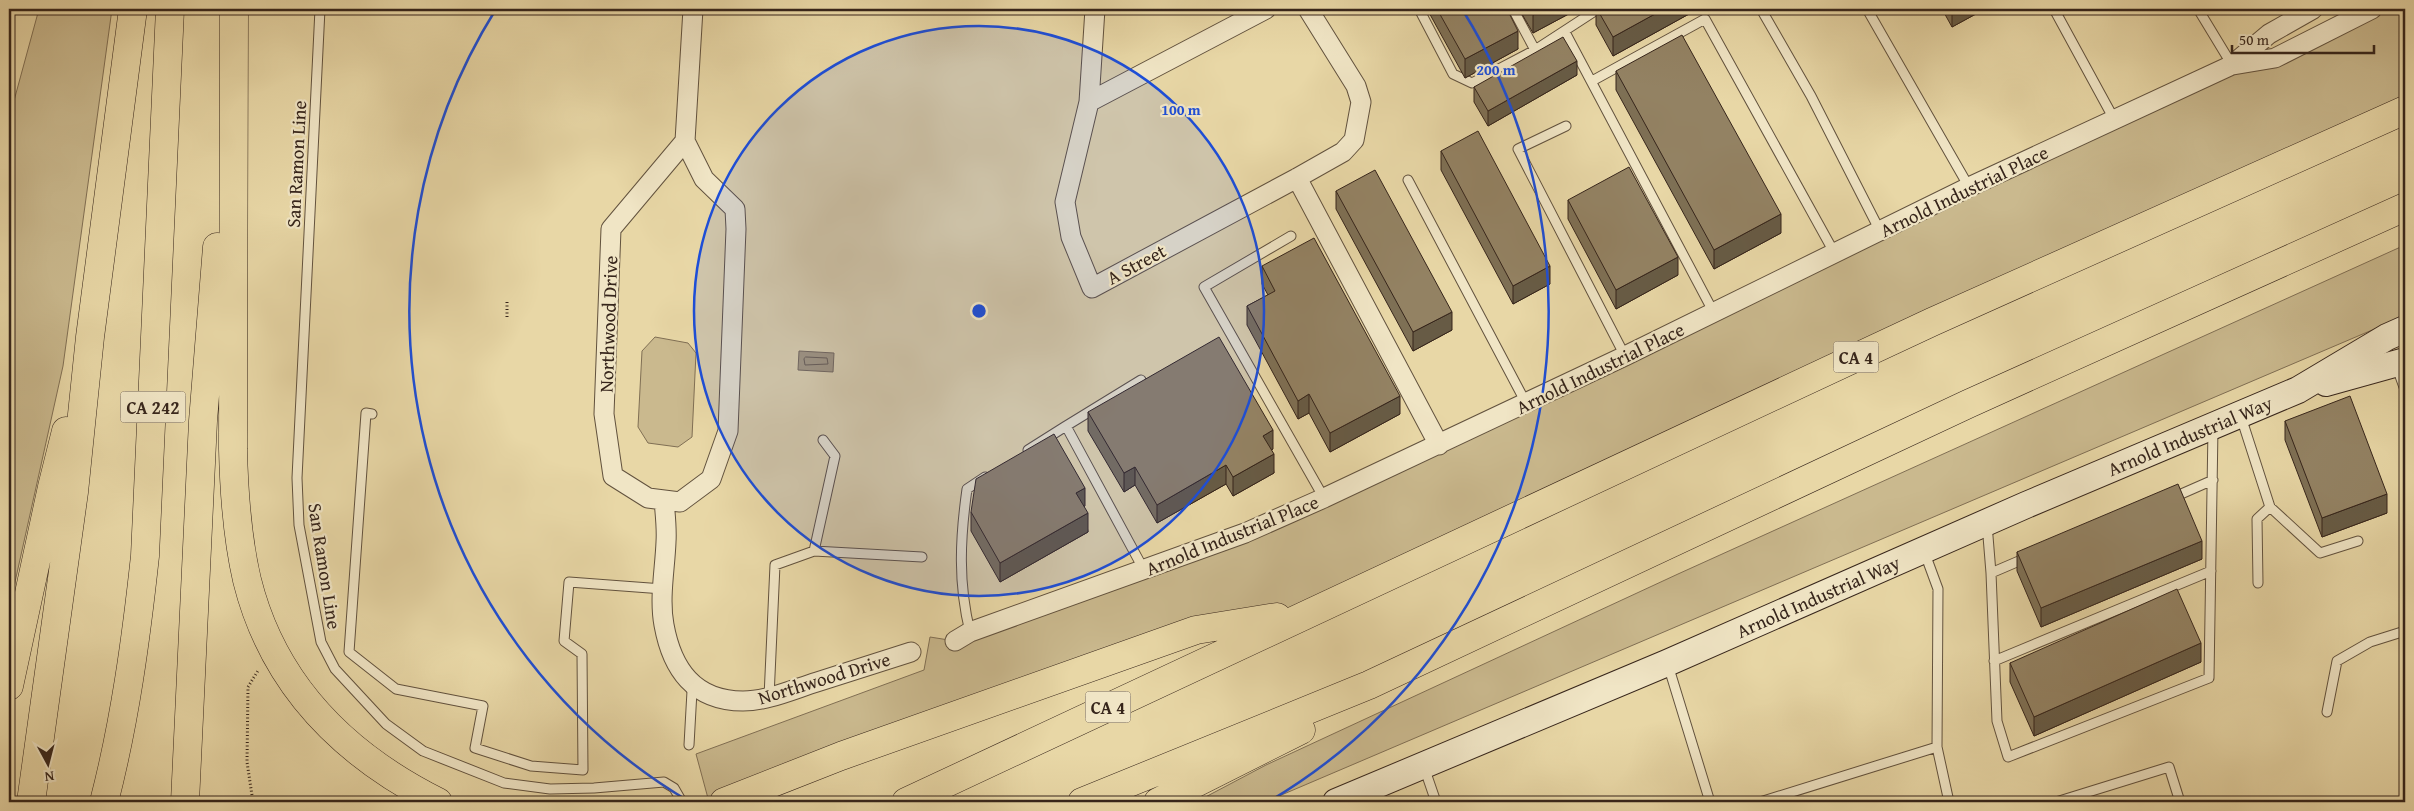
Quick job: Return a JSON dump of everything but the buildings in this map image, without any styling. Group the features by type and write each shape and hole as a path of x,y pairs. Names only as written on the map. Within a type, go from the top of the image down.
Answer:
{"highway":[{"path":"31,802 74,492 90,338 133,9"},
{"name":"CA 242","path":"104,802 124,712 136,636 145,556 170,9"},
{"name":"CA 242","path":"185,802 203,420 233,49 234,9"},
{"path":"233,49 235,502 247,580 258,615 272,648 290,678 314,710 340,738 368,762 404,785 438,802"},
{"name":"CA 4","path":"906,802 1932,322 2405,110"},
{"path":"1082,802 1369,685 1968,404 2405,207"},
{"path":"9,686 52,487 90,338"},
{"path":"724,802 841,756 1196,630 1311,612"},
{"path":"1158,802 1306,727 1369,685"}],"street":[{"path":"685,141 693,9"},
{"name":"A Street","path":"1095,9 1089,102 1065,202 1071,237 1092,288 1297,178 1343,152 1354,140 1361,102 1356,86 1308,9"},
{"path":"1089,102 1266,9"},
{"name":"Arnold Industrial Place","path":"2232,65 2269,34 2313,9"},
{"name":"Arnold Industrial Place","path":"963,636 1245,533 1324,498 1526,404 1836,254 1969,187 2114,119 2232,65 2275,58 2372,9"},
{"name":"Northwood Drive","path":"685,141 704,179 735,209 736,229 728,431 711,479 680,502 648,498 613,476 604,414 611,228 685,141"},
{"path":"1297,178 1439,445"},
{"name":"Arnold Industrial Way","path":"2298,390 2387,337 2405,329"},
{"name":"Arnold Industrial Way","path":"1336,802 1667,662 2298,390 2401,363"},
{"name":"Northwood Drive","path":"664,500 666,539 663,588 664,623 670,654 684,676 695,687 713,696 743,701 769,697 911,652"}],"lane":[{"name":"San Ramon Line","path":"320,9 297,478 299,525 321,642 335,670 386,724 423,751 445,761 504,783 550,789 594,788 664,782 674,788 682,802"},
{"path":"1419,9 1453,74 1472,83 1535,50 1598,9"},
{"path":"1514,9 1535,50"},
{"path":"1761,9 1810,96 1880,232"},
{"path":"1867,9 1969,187"},
{"path":"2054,9 2114,119"},
{"path":"2198,9 2232,65"},
{"path":"1592,81 1705,19 1836,254"},
{"path":"1565,32 1714,313"},
{"path":"1566,126 1518,149 1625,356"},
{"path":"1408,180 1526,404"},
{"path":"1291,236 1204,287 1324,498"},
{"path":"2401,363 2405,390"},
{"path":"1016,457 1141,380"},
{"path":"372,414 366,413 349,652 396,689 483,706 475,748 531,766 583,770 582,654 564,641 569,582 663,588"},
{"path":"2240,414 2270,507 2320,553 2358,541"},
{"path":"1066,426 1144,570"},
{"path":"1987,523 1997,721 2008,757 2208,678 2213,426"},
{"path":"814,552 835,456 823,440"},
{"path":"963,636 962,526 966,489 991,473"},
{"path":"2160,503 2213,480"},
{"path":"2258,583 2257,519 2270,507"},
{"path":"1924,551 1938,589 1937,747 1949,802"},
{"path":"769,697 775,564 814,552 922,557"},
{"path":"1991,573 2036,554"},
{"path":"1994,661 2211,570"},
{"path":"2327,712 2337,661 2370,642 2405,631"},
{"path":"1667,662 1710,802"},
{"path":"690,745 692,691 695,687"},
{"path":"1760,802 1937,747"},
{"path":"1423,765 1436,802"},
{"path":"2059,802 2169,767 2180,802"}],"path":[{"path":"507,301 507,317"},
{"path":"252,802 247,762 248,687 272,648"}],"shaded area":[{"path":"39,9 112,9 63,366 9,609 9,119"},
{"path":"2372,9 2405,9 2405,112 1311,612 1196,630 724,802 709,802 696,754 924,670 930,637 955,641 1245,533 2114,119 2275,58"},
{"path":"2405,245 2405,316 1265,802 1196,802 1266,765 1678,574"},
{"path":"655,337 688,343 696,353 692,437 678,447 648,443 638,427 642,351"}],"water":[{"path":"799,351 834,353 833,372 798,370"}]}
